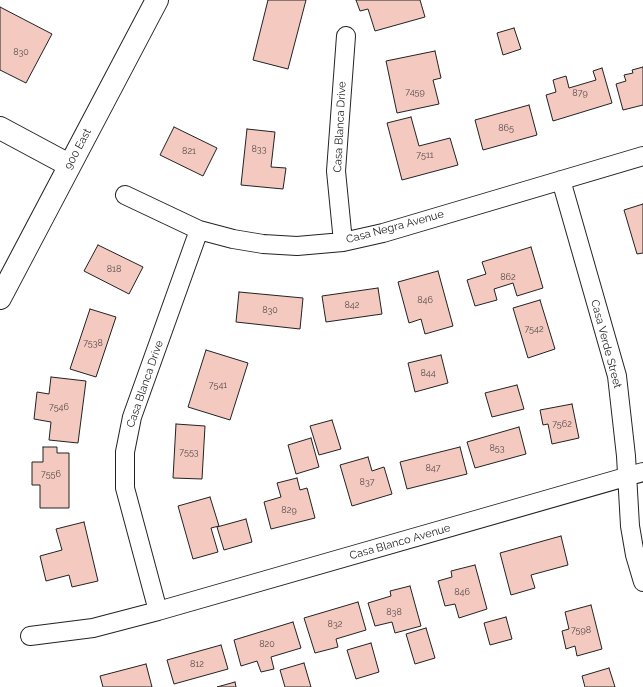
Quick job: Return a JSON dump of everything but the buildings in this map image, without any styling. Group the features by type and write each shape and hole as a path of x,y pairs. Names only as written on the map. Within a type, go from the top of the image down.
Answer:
{"main road":[{"name":"900 East","path":"0,298 156,0"},
{"path":"0,128 69,165"}],"street":[{"name":"Casa Blanca Drive","path":"343,242 336,171 346,36"},
{"name":"Casa Negra Avenue","path":"125,195 200,230 232,239 263,244 297,246 343,242 383,233 643,156"},
{"name":"Casa Verde Street","path":"561,180 617,376 635,474 630,526 635,555 643,582"},
{"name":"Casa Blanca Drive","path":"158,611 125,488 125,452 132,417 200,230"},
{"name":"Casa Blanco Avenue","path":"30,636 93,628 158,611 635,474"}]}
